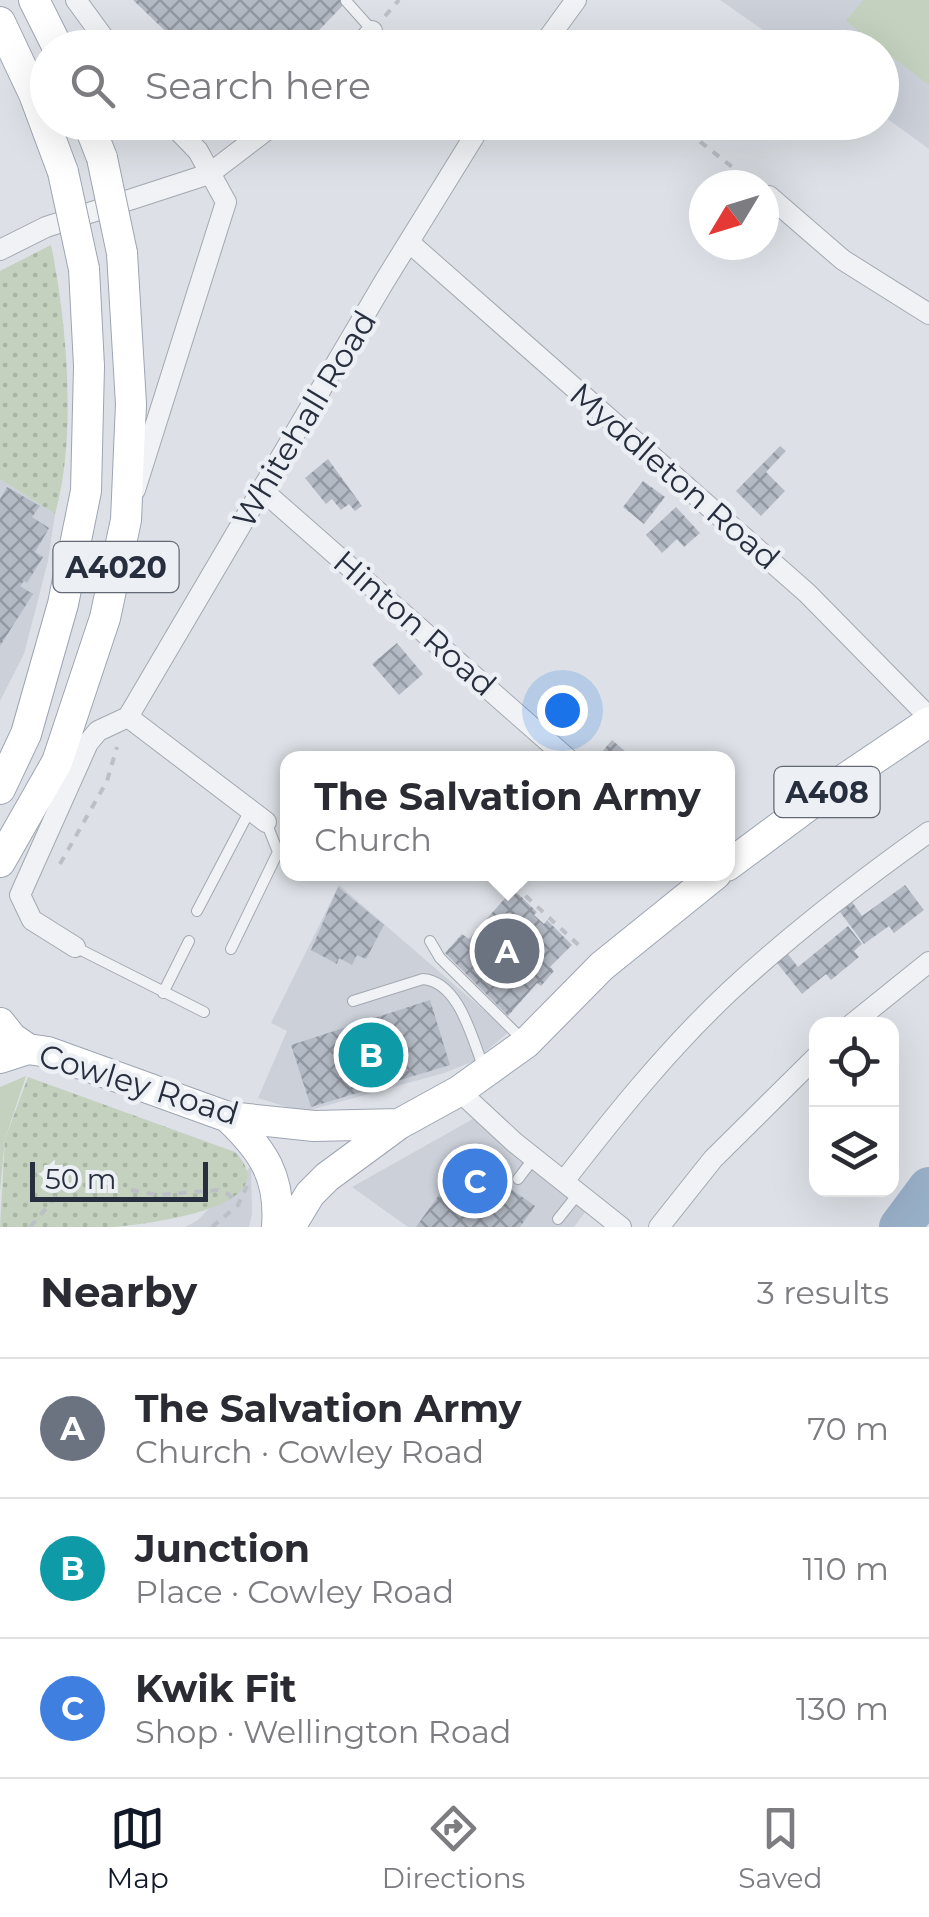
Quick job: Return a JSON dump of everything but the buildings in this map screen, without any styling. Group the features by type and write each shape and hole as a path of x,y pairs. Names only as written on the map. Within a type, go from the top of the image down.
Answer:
{"main road":[{"path":"34,0 49,30"},
{"name":"A4020","path":"0,22 30,86"},
{"name":"A4020","path":"0,789 30,722 63,604 86,491 90,366 84,269 63,172 51,140"},
{"name":"A4020","path":"0,862 57,762 105,618 126,520 130,404 122,252 95,140"},
{"name":"Cowley Road","path":"735,856 929,720"},
{"name":"Cowley Road","path":"290,1227 318,1186 398,1124 458,1091 526,1042 602,966 702,881"},
{"path":"0,1022 12,1038 14,1053"},
{"name":"Cowley Road","path":"14,1053 48,1052 228,1117 314,1126 398,1124"},
{"path":"228,1117 251,1138 269,1170 279,1208 277,1227"}],"street":[{"path":"76,0 97,30"},
{"path":"554,30 576,0"},
{"path":"126,520 226,202 198,151 187,140"},
{"path":"3,241 210,174 254,140"},
{"name":"Whitehall Road","path":"124,725 470,140"},
{"path":"779,205 843,260 929,314"},
{"name":"Myddleton Road","path":"411,244 808,593 929,720"},
{"name":"Hinton Road","path":"261,488 559,751"},
{"path":"76,947 32,920 20,895 88,743 98,731 124,725 258,816"},
{"path":"571,1187 629,1098 730,991 861,879 929,832"},
{"path":"861,1017 929,962"},
{"path":"659,1227 713,1159 809,1064"},
{"path":"458,1091 621,1227"}],"lane":[{"path":"346,1 371,30"},
{"path":"197,912 258,816 278,852 230,949"},
{"path":"162,993 189,941"},
{"path":"430,941 440,958 526,1042"},
{"path":"76,947 204,1012"},
{"path":"353,1001 423,979 434,980 457,1004 486,1072"},
{"path":"518,1179 534,1158"},
{"path":"558,1219 571,1187"}],"path":[{"path":"698,140 736,170"},
{"path":"54,876 107,781 124,725"},
{"path":"510,881 602,966"},
{"path":"212,1227 238,1205 251,1178 269,1170"},
{"path":"30,1227 74,1182"},
{"path":"131,1190 158,1195 218,1190 238,1205"}],"shaded area":[{"path":"720,0 929,0 929,149 899,127 899,30 763,30"},
{"path":"0,479 55,514 48,561 24,654 0,701"},
{"path":"339,885 509,1032 474,1061 444,1073 303,1112 258,1098 287,1031 271,1023"},
{"path":"487,1111 595,1199 574,1227 408,1227 352,1187"},
{"path":"251,1166 249,1227 185,1227 198,1220"}],"green space":[{"path":"863,0 929,0 929,85 899,62 899,30 858,30 846,21"},
{"path":"51,245 65,344 68,416 55,514 0,479 0,271"},
{"path":"26,1076 5,1139 0,1191 0,1087"},
{"path":"28,1077 235,1152 247,1171 244,1187 208,1209 157,1221 116,1227 0,1227 5,1139"}],"waterway":[{"path":"900,1227 929,1188"}],"place":[{"name":"The Salvation Army","path":"507,951"},
{"name":"Junction","path":"371,1055"},
{"name":"Kwik Fit","path":"475,1181"}]}
